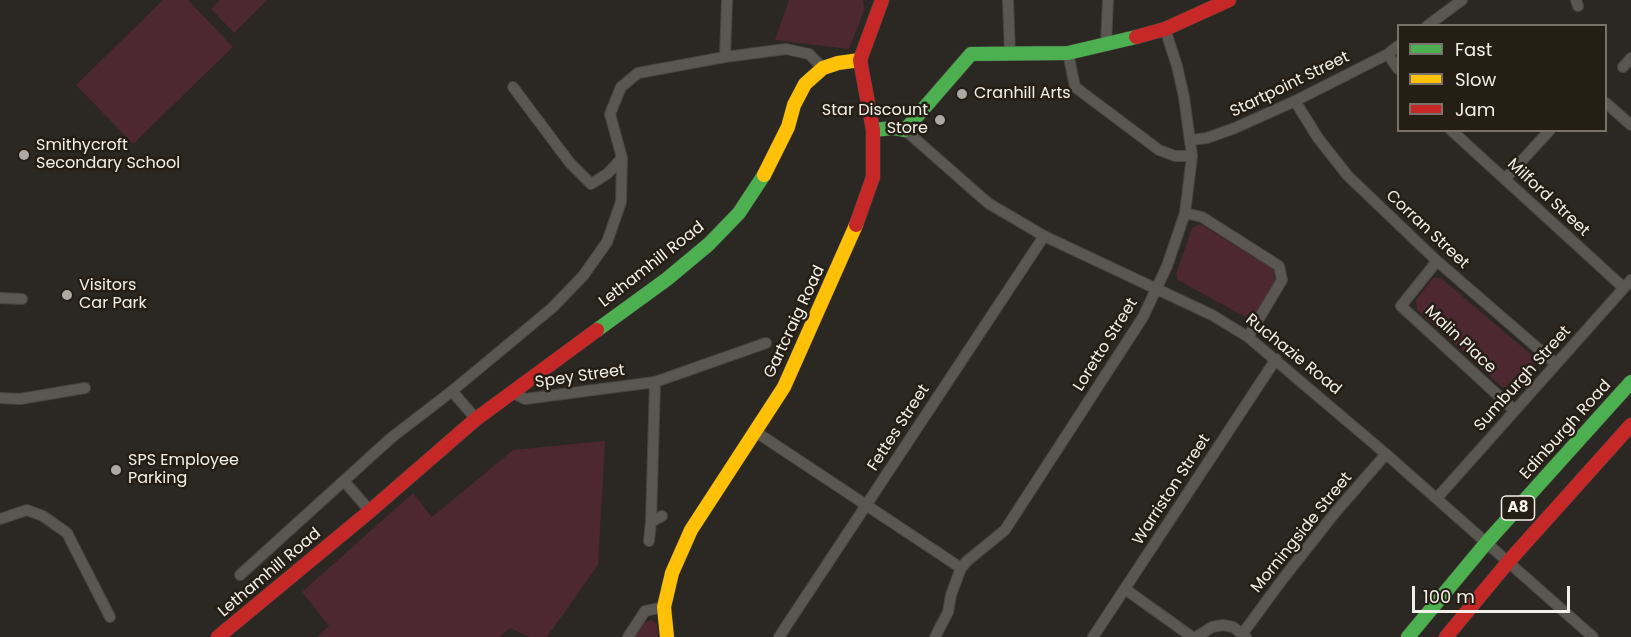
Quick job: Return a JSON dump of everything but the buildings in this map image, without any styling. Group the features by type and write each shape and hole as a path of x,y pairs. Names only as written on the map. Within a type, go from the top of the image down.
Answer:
{"street":[{"path":"725,57 727,0"},
{"path":"823,68 860,60 882,0"},
{"path":"1008,0 1010,54"},
{"path":"1106,45 1108,0"},
{"path":"873,130 894,128 905,130 971,54 1068,53 1164,29 1229,0"},
{"path":"1430,24 1462,0"},
{"name":"Loretto Street","path":"935,637 943,626 961,568 1005,530 1143,317 1158,289 1185,213 1192,156 1177,66 1164,29"},
{"name":"Startpoint Street","path":"1190,140 1207,138 1235,128 1295,101 1388,54 1397,47"},
{"name":"Lethamhill Road","path":"218,637 370,511 476,419 667,279 710,244 739,213 765,174 788,128 794,105 805,84 823,68 809,54 786,49 725,57 638,73 621,87 610,114 622,158 621,202 607,242 583,276 552,308 391,438 240,575"},
{"path":"1068,53 1075,87 1159,150 1175,156 1192,156"},
{"path":"1388,54 1397,68"},
{"path":"1623,67 1631,58"},
{"name":"Gartcraig Road","path":"667,637 664,612 672,573 691,530 784,387 856,226 873,177 873,130 860,60"},
{"path":"513,87 570,163 591,184 607,174 622,158"},
{"name":"Corran Street","path":"1295,101 1318,138 1348,176 1437,261 1556,364"},
{"path":"1607,105 1631,125"},
{"name":"Ruchazie Road","path":"905,130 988,203 1044,236 1212,315 1248,337 1437,498 1593,637"},
{"name":"Milford Street","path":"1453,132 1627,284"},
{"path":"1505,179 1548,132"},
{"path":"1185,213 1202,217 1279,266 1282,280 1248,337"},
{"name":"Fettes Street","path":"779,637 1044,236"},
{"name":"Malin Place","path":"1437,261 1401,306 1514,410"},
{"name":"Sumburgh Street","path":"1437,498 1627,284"},
{"path":"0,298 22,299"},
{"name":"Spey Street","path":"512,392 525,399 654,382 766,343"},
{"name":"Warriston Street","path":"1093,637 1276,359"},
{"path":"649,541 654,382"},
{"name":"Edinburgh Road","path":"1408,637 1487,542 1631,382"},
{"path":"0,398 20,399 85,388"},
{"path":"452,391 476,419"},
{"name":"A8","path":"1446,637 1509,561 1631,426"},
{"path":"756,432 961,568"},
{"name":"Morningside Street","path":"1196,637 1212,627 1223,625 1233,627 1245,635 1282,580 1386,454"},
{"path":"344,481 370,511"},
{"path":"0,519 27,510 43,516 67,533 110,617"},
{"path":"651,522 662,516"},
{"path":"1125,589 1192,637"},
{"path":"628,637 641,617 664,612"}],"shaded area":[{"path":"163,0 188,0 233,47 133,144 76,85"},
{"path":"220,0 267,0 234,33 211,9"},
{"path":"789,0 863,0 864,11 849,49 775,40"},
{"path":"1200,224 1273,269 1275,280 1255,317 1247,318 1178,280 1176,274 1192,228"},
{"path":"1433,278 1441,278 1535,358 1535,375 1515,388 1502,387 1417,310 1416,300"},
{"path":"605,441 598,565 547,637 529,637 510,628 500,637 317,637 329,626 302,592 413,493 432,517 513,450"},
{"path":"651,620 657,624 658,637 635,637 644,623"}],"traffic: fast":[{"path":"873,130 894,128 905,130 971,54 1068,53 1136,37"},
{"path":"597,330 667,279 709,244 739,213 764,175"},
{"path":"1408,637 1487,542 1631,382"}],"traffic: slow":[{"path":"764,175 788,127 794,105 805,84 823,68 860,60"},
{"path":"667,637 664,607 672,573 691,530 784,387 856,225"}],"traffic: jam":[{"path":"856,225 873,177 873,130 860,60 882,0"},
{"path":"1136,37 1165,29 1229,0"},
{"path":"218,637 370,511 476,419 597,330"},
{"path":"1446,637 1509,561 1631,425"}],"place":[{"name":"Cranhill Arts","path":"962,94"},
{"name":"Star Discount Store","path":"940,120"},
{"name":"Smithycroft Secondary School","path":"24,155"},
{"name":"Visitors Car Park","path":"67,295"},
{"name":"SPS Employee Parking","path":"116,470"}]}
